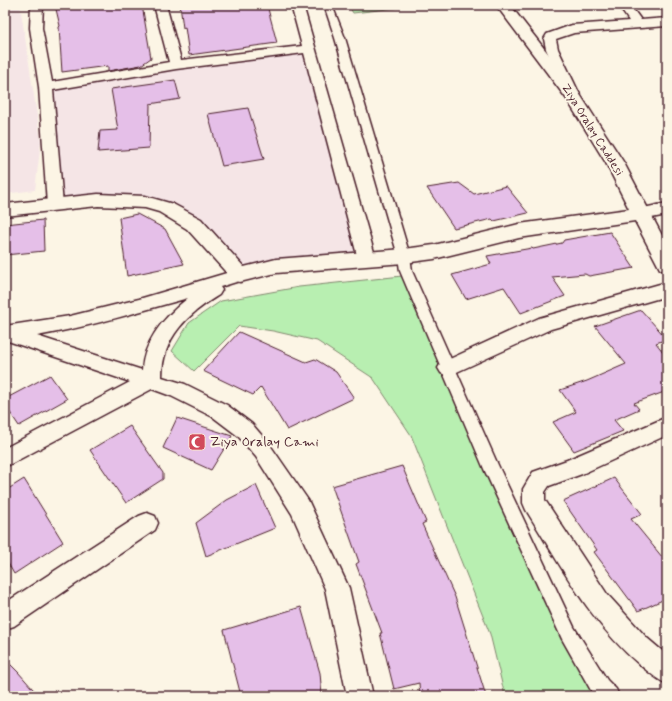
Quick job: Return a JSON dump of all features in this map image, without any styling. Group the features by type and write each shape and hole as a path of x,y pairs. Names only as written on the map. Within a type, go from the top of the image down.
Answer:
{"main road":[{"name":"Ziya Oralay Caddesi","path":"503,5 573,96 615,163 667,264"},
{"path":"5,210 98,200 146,202 166,208 194,224 240,275 276,266 404,256 465,246 519,231 642,214 667,209"}],"street":[{"path":"37,5 36,28 46,87 55,205"},
{"path":"160,5 176,65"},
{"path":"297,5 367,259"},
{"path":"328,5 340,38 404,256 406,271 568,634 600,687 609,696"},
{"path":"624,5 638,25"},
{"path":"573,96 552,49 551,37 558,33 572,29 667,22"},
{"path":"46,87 176,65 310,48"},
{"path":"6,334 70,323 139,306 240,275"},
{"path":"152,380 154,356 163,336 174,321 196,300 240,275"},
{"path":"448,368 546,323 667,289"},
{"path":"6,334 152,380 178,390 220,411 245,430 263,451 300,507 337,588 360,696"},
{"path":"5,458 152,380"},
{"path":"667,426 574,467 541,479 536,484 532,496 534,503 598,603 633,641 667,671"},
{"path":"5,618 147,523"}],"shaded area":[{"path":"5,5 20,5 41,141 35,190 5,194"},
{"path":"309,49 367,259 240,275 194,224 145,202 55,205 46,87"}],"green space":[{"path":"348,5 395,5 396,8 353,13"},
{"path":"402,276 581,672 599,696 505,696 490,634 411,435 373,378 317,341 273,331 239,326 194,371 172,351 189,323 221,301 299,287"}],"building":[{"path":"55,5 142,5 151,58 141,65 108,71 108,66 62,72 60,26"},
{"path":"180,5 267,5 277,43 189,55"},
{"path":"175,80 180,99 150,104 149,148 98,152 100,131 118,130 111,89"},
{"path":"248,108 264,159 222,166 208,114"},
{"path":"459,183 474,194 506,186 528,213 494,221 492,219 454,228 427,188"},
{"path":"137,214 165,229 184,264 127,276 119,218"},
{"path":"43,220 44,251 5,255 5,224"},
{"path":"610,232 634,268 589,276 585,274 552,277 565,296 521,313 504,287 466,299 452,275 491,264 487,256 533,249 562,243 564,240"},
{"path":"641,310 667,339 656,343 667,357 667,391 634,403 639,409 614,420 623,431 574,451 553,422 576,412 560,390 587,381 626,364 595,326"},
{"path":"239,332 306,362 315,359 336,372 354,398 287,430 261,387 253,395 203,371"},
{"path":"50,375 67,399 19,426 5,405 5,399"},
{"name":"Ziya Oralay Cami","path":"177,418 232,436 211,470 163,448"},
{"path":"130,426 163,473 163,479 126,503 90,450"},
{"path":"402,466 426,522 422,524 455,597 486,696 420,696 419,683 394,689 380,633 382,633 356,564 359,562 332,486"},
{"path":"614,478 642,514 631,519 667,563 667,598 638,611 594,552 597,550 563,501"},
{"path":"24,479 63,542 14,574 5,558 5,491"},
{"path":"256,485 275,528 206,556 196,523 227,500"},
{"path":"301,607 320,673 322,696 241,696 224,630"},
{"path":"5,659 18,672 39,696 5,696"}],"place":[{"name":"Ziya Oralay Cami","path":"197,442"}]}
